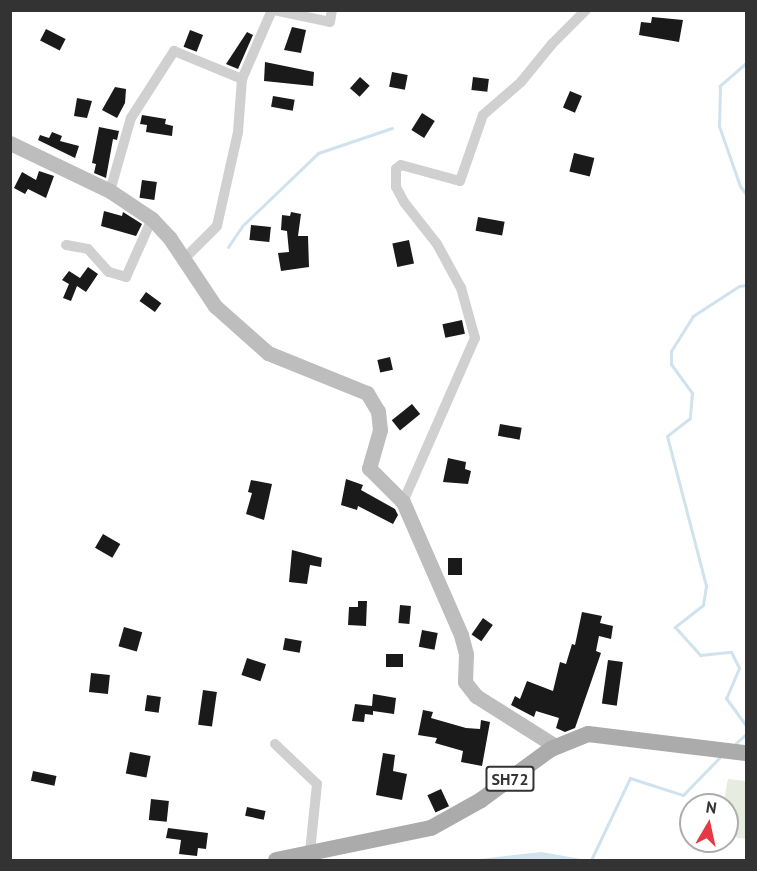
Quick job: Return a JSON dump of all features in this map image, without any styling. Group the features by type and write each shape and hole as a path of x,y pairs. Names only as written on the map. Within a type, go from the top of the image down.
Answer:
{"main road":[{"path":"10,143 110,191 152,219 170,237 182,261 215,306 268,353 367,393 378,411 380,430 369,468 404,502 462,634 465,682 476,696 555,746"},
{"name":"SH72","path":"276,861 431,828 482,800 555,746 588,734 747,753"}],"street":[{"path":"182,261 217,226 238,132 242,79 273,10 330,22 332,10"},
{"path":"404,502 475,338 461,288 437,244 404,202 396,187 396,169 401,165 460,181 483,115 521,82 552,44 586,10"},
{"path":"110,191 131,118 174,51 242,79"},
{"path":"66,245 88,249 109,272 126,277 152,219"},
{"path":"275,744 317,784 310,852"}],"shaded area":[{"path":"728,779 746,781 746,839 739,838 739,793 725,793"}],"water":[{"path":"541,852 587,860 471,860"}],"building":[{"path":"652,17 683,20 679,42 639,35 641,22 651,23"},
{"path":"292,27 306,30 301,53 284,50"},
{"path":"46,29 66,39 60,51 40,41"},
{"path":"190,30 203,35 197,52 184,47"},
{"path":"247,32 253,35 238,69 226,64"},
{"path":"265,62 314,72 313,86 264,81"},
{"path":"392,72 408,75 405,90 389,87"},
{"path":"360,77 370,86 360,97 350,88"},
{"path":"473,77 489,79 487,92 471,90"},
{"path":"115,87 126,89 125,103 117,118 102,110"},
{"path":"570,91 582,96 575,113 563,108"},
{"path":"273,96 295,100 293,111 271,107"},
{"path":"77,98 92,101 87,118 74,116"},
{"path":"422,113 435,121 424,138 411,130"},
{"path":"142,115 166,119 165,124 173,126 172,136 146,132 147,125 140,124"},
{"path":"99,127 119,131 117,140 113,139 106,178 94,173 96,164 92,163"},
{"path":"52,132 62,136 60,141 79,146 75,158 38,140 40,135 49,138"},
{"path":"574,153 594,158 590,177 569,171"},
{"path":"39,171 54,176 46,198 28,189 25,194 14,188 22,172 36,180"},
{"path":"142,180 157,182 154,200 139,198"},
{"path":"104,211 122,216 123,212 142,224 136,236 101,226"},
{"path":"291,212 301,214 298,236 308,236 309,267 281,271 278,253 289,252 287,231 281,230 282,215 290,216"},
{"path":"478,217 505,222 502,235 476,231"},
{"path":"251,225 271,227 269,242 249,240"},
{"path":"409,240 414,263 397,267 392,244"},
{"path":"88,267 98,274 86,292 77,286 71,301 63,298 69,284 62,280 69,271 80,278"},
{"path":"146,292 161,303 155,312 140,301"},
{"path":"462,320 465,334 445,338 442,324"},
{"path":"390,357 393,370 380,373 377,360"},
{"path":"412,404 420,414 400,430 392,420"},
{"path":"500,424 522,428 520,440 498,436"},
{"path":"448,458 466,462 465,469 471,471 468,484 443,482"},
{"path":"346,479 363,485 361,490 395,509 398,515 393,524 358,506 357,510 341,505"},
{"path":"251,480 272,484 264,520 246,514 252,493 248,492"},
{"path":"103,534 120,544 112,558 95,548"},
{"path":"292,550 322,558 321,567 310,565 307,584 289,582"},
{"path":"448,558 462,558 462,575 448,575"},
{"path":"358,601 367,601 366,626 348,625 349,607 358,607"},
{"path":"400,605 411,606 409,624 398,623"},
{"path":"582,612 602,616 600,623 613,626 611,639 599,636 596,651 601,653 575,728 565,732 556,728 559,718 536,711 534,717 511,705 515,696 520,699 527,681 553,691 560,662 566,664 572,644 575,645"},
{"path":"483,618 493,625 481,641 472,634"},
{"path":"124,627 142,632 137,651 118,646"},
{"path":"422,630 438,633 434,650 419,647"},
{"path":"285,638 302,641 300,653 283,650"},
{"path":"386,654 403,654 403,667 386,667"},
{"path":"247,658 266,664 260,681 241,675"},
{"path":"608,660 623,662 617,706 602,704"},
{"path":"91,673 110,675 108,694 89,692"},
{"path":"203,690 217,692 212,727 198,725"},
{"path":"373,694 396,698 394,714 373,711 373,715 365,714 364,722 352,721 355,704 372,706"},
{"path":"147,695 161,697 159,713 145,711"},
{"path":"423,710 433,712 431,718 466,728 480,729 481,720 490,722 482,766 461,762 463,751 435,743 437,738 418,735"},
{"path":"130,752 151,756 146,778 126,774"},
{"path":"383,753 395,755 393,771 407,774 402,800 376,795"},
{"path":"33,771 56,776 54,786 31,781"},
{"path":"441,789 449,806 435,813 427,795"},
{"path":"151,799 169,801 167,822 149,820"},
{"path":"247,807 266,811 264,820 245,816"},
{"path":"168,828 208,833 206,849 198,848 197,856 179,854 181,840 166,838"}],"waterway":[{"path":"746,63 720,86 719,126 740,186 746,194"},
{"path":"228,247 242,226 318,153 392,128"},
{"path":"746,285 739,286 693,316 671,351 671,364 692,393 690,418 667,436 706,586 703,605 675,627 700,655 731,652 739,668 726,698 746,726"},
{"path":"736,743 746,734"},
{"path":"591,860 630,778 683,795 719,758"}]}
